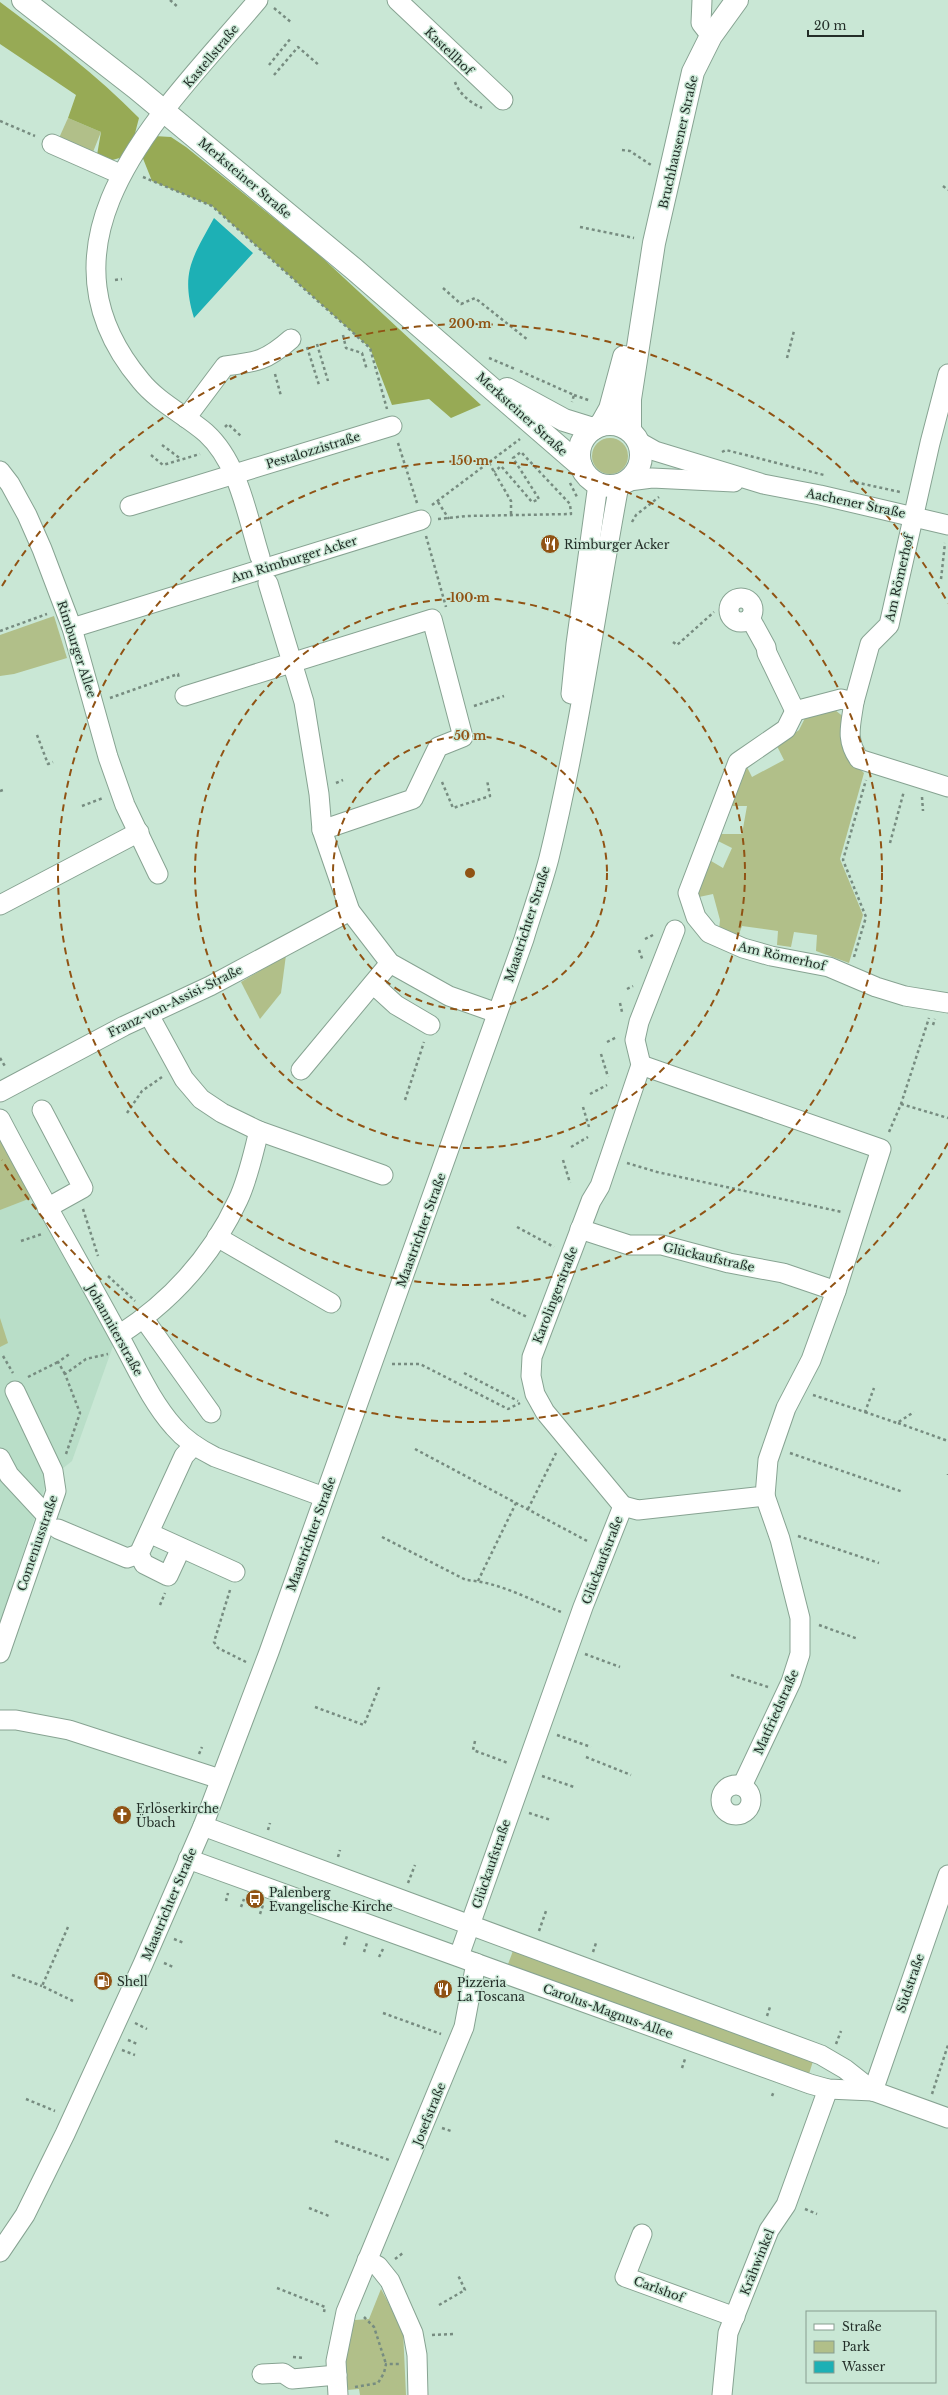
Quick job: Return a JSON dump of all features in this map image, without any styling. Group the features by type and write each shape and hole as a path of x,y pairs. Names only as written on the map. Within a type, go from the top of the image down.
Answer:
{"main road":[{"name":"Merksteiner Straße","path":"23,0 164,111 463,362 575,473"},
{"name":"Bruchhausener Straße","path":"597,427 614,397 654,242 693,72 711,36 737,0"},
{"name":"Bruchhausener Straße","path":"634,436 630,399 654,242"},
{"name":"Merksteiner Straße","path":"463,362 537,407 564,420 597,427"},
{"path":"618,424 634,436 641,460 639,468 615,483 575,473 582,442 597,427 618,424"}],"street":[{"name":"Kastellhof","path":"397,0 495,105"},
{"path":"702,0 701,23 711,36"},
{"name":"Kastellstraße","path":"164,111 264,2"},
{"path":"164,111 142,139 122,172 102,218 97,245 99,300 105,324 113,343 141,382 206,434 216,445 234,473 260,557"},
{"path":"52,144 122,172"},
{"path":"186,418 225,366 256,362 299,343"},
{"name":"Am Römerhof","path":"948,374 913,516 889,625 870,644 854,702 849,738 852,749 859,759 909,776 948,787"},
{"name":"Pestalozzistraße","path":"130,506 392,426"},
{"name":"Aachener Straße","path":"634,436 655,451 763,484 913,516 948,525"},
{"name":"Rimburger Allee","path":"0,471 10,484 27,515 72,628 95,704 108,757 120,792 158,874"},
{"name":"Aachener Straße","path":"615,483 667,478 763,484"},
{"name":"Maastrichter Straße","path":"0,2252 24,2215 72,2119 143,1964 203,1826 220,1779 254,1695 524,939 546,866 563,793 576,644 615,483"},
{"name":"Am Rimburger Acker","path":"72,628 421,516"},
{"path":"268,583 293,664 305,712 319,789 322,830 350,912 390,963 448,996 497,1013"},
{"path":"750,618 766,647 767,653 795,711 840,699 854,702"},
{"path":"185,696 293,664 432,619 463,737 438,747 428,771 413,799 322,830"},
{"name":"Am Römerhof","path":"795,711 786,729 738,762 688,893 696,917 709,934 771,956 829,967 905,996 942,1002"},
{"path":"0,905 139,832"},
{"name":"Franz-von-Assisi-Straße","path":"0,1092 124,1026 210,986 350,912"},
{"path":"675,930 639,1022 635,1040 641,1065 881,1149 836,1291 811,1360 786,1408 768,1460 766,1496"},
{"path":"300,1070 390,963"},
{"path":"373,984 396,1005 430,1025"},
{"path":"149,1015 184,1079 201,1099 222,1113 259,1131 383,1175"},
{"name":"Karolingerstraße","path":"623,1506 546,1412 528,1398 532,1357 609,1157 641,1065"},
{"path":"42,1110 83,1188 46,1208"},
{"name":"Johanniterstraße","path":"0,1119 46,1208 119,1336 131,1360 160,1409 174,1428 194,1445 238,1466 324,1497"},
{"path":"119,1336 146,1317 175,1292 217,1237 238,1200 259,1131"},
{"name":"Glückaufstraße","path":"580,1229 630,1245 662,1245 730,1263 783,1273 836,1291"},
{"path":"217,1237 331,1303"},
{"path":"146,1317 211,1413"},
{"name":"Comeniusstraße","path":"0,1653 53,1522 56,1491 54,1471 18,1382"},
{"path":"0,1458 9,1475 53,1522 127,1558 139,1554 184,1456 194,1445"},
{"name":"Glückaufstraße","path":"459,1956 604,1550 623,1506 638,1510 766,1496"},
{"name":"Matfriedstraße","path":"742,1786 786,1692 800,1654 801,1629 780,1539 766,1496"},
{"path":"149,1533 235,1572"},
{"path":"139,1554 144,1564 168,1576 181,1548"},
{"path":"0,1720 16,1720 69,1730 220,1779"},
{"name":"Carolus-Magnus-Allee","path":"203,1826 470,1926 730,2020 821,2055 845,2069 872,2091"},
{"name":"Carolus-Magnus-Allee","path":"188,1859 828,2089 872,2091 948,2118"},
{"name":"Südstraße","path":"872,2091 948,1875"},
{"name":"Josefstraße","path":"337,2386 336,2361 346,2312 464,2026 476,1963"},
{"name":"Krähwinkel","path":"722,2395 728,2333 769,2230 786,2206 828,2089"},
{"name":"Carlshof","path":"642,2234 626,2277 735,2317"},
{"path":"367,2260 378,2266 390,2281 413,2333 417,2362 418,2395"},
{"path":"262,2374 283,2373 292,2379 337,2386"}],"path":[{"path":"170,0 179,8"},
{"path":"264,2 292,23"},
{"path":"268,65 291,38"},
{"path":"274,75 298,47 320,66"},
{"path":"454,78 457,88 472,102 495,105"},
{"path":"0,121 52,144"},
{"path":"622,150 630,151 653,166 670,171"},
{"path":"122,172 212,206 370,348 392,426 421,516 448,613"},
{"path":"943,186 948,190"},
{"path":"580,227 654,242"},
{"path":"443,288 461,304 475,298 528,340"},
{"path":"787,358 794,331"},
{"path":"343,335 346,348 362,353 367,370"},
{"path":"299,343 319,385"},
{"path":"317,344 328,381"},
{"path":"270,356 281,396"},
{"path":"421,516 520,439 525,443"},
{"path":"162,444 181,460"},
{"path":"151,455 163,465 204,453 216,445"},
{"path":"421,516 449,518 571,514 570,504 520,452 513,458 539,499 532,502 501,466 494,472"},
{"path":"489,463 511,501 511,516"},
{"path":"575,473 579,501"},
{"path":"629,528 636,515 654,500 665,495"},
{"path":"438,502 449,518"},
{"path":"941,579 948,525"},
{"path":"0,630 64,609"},
{"path":"672,642 678,645 714,612"},
{"path":"95,704 178,674 185,696"},
{"path":"456,713 504,696"},
{"path":"37,735 48,764 53,762"},
{"path":"849,975 866,917 843,860 872,764"},
{"path":"428,771 439,773 453,808 490,796 488,780"},
{"path":"890,843 909,776"},
{"path":"82,806 120,792"},
{"path":"881,1149 901,1104 942,1002"},
{"path":"405,1100 430,1025"},
{"path":"601,1054 608,1077"},
{"path":"127,1113 142,1091 178,1067"},
{"path":"590,1094 607,1085"},
{"path":"901,1104 948,1118"},
{"path":"583,1107 588,1127"},
{"path":"570,1146 588,1137"},
{"path":"609,1157 657,1172 826,1207"},
{"path":"563,1160 570,1183"},
{"path":"77,1191 98,1257"},
{"path":"517,1227 570,1256"},
{"path":"104,1272 146,1317"},
{"path":"491,1299 544,1326"},
{"path":"3,1356 18,1382 58,1362 71,1353"},
{"path":"65,1374 86,1359 112,1353 119,1366 131,1360"},
{"path":"375,1357 391,1364 420,1364 508,1410 528,1398"},
{"path":"54,1471 63,1464 80,1413 65,1374 58,1362"},
{"path":"464,1373 528,1398"},
{"path":"865,1412 874,1388"},
{"path":"796,1390 948,1441"},
{"path":"897,1423 914,1412"},
{"path":"528,1509 556,1453 569,1440"},
{"path":"773,1447 903,1492"},
{"path":"415,1449 604,1550"},
{"path":"478,1581 516,1503"},
{"path":"780,1539 797,1536 879,1563"},
{"path":"382,1537 466,1580 478,1581 514,1592 579,1619"},
{"path":"235,1572 214,1642 218,1648 250,1664"},
{"path":"801,1629 817,1625 858,1639"},
{"path":"569,1649 620,1667"},
{"path":"731,1675 786,1692"},
{"path":"314,1707 364,1725 380,1684"},
{"path":"540,1729 591,1747"},
{"path":"475,1741 473,1750 574,1787"},
{"path":"586,1757 631,1775"},
{"path":"42,1986 68,1927"},
{"path":"12,1975 42,1986 73,2001"},
{"path":"383,2013 458,2040"},
{"path":"927,2110 948,2045"},
{"path":"26,2099 72,2119"},
{"path":"335,2141 407,2167"},
{"path":"309,2208 329,2216"},
{"path":"438,2305 465,2290 458,2275"},
{"path":"277,2288 325,2307 324,2312"},
{"path":"337,2386 372,2386 381,2379 386,2364 372,2323 363,2316 346,2312"},
{"path":"290,2357 305,2358"},
{"path":"386,2364 417,2362"}],"shaded area":[{"path":"0,1138 113,1346 72,1461 47,1481 0,1623"}],"green space":[{"path":"0,2 89,72 139,118 133,141 123,157 109,161 97,155 101,132 68,118 76,95 0,44"},
{"path":"68,118 101,132 93,152 59,138"},
{"path":"154,136 171,137 186,147 316,252 481,405 451,418 429,399 392,405 370,348 212,206 152,181 142,156"},
{"path":"614,438 623,443 627,449 627,463 623,469 614,474 606,474 597,469 593,463 592,452 597,443 603,439"},
{"path":"54,616 67,658 14,674 0,676 0,635"},
{"path":"835,710 845,718 855,764 864,773 840,859 863,915 849,963 816,951 817,935 794,932 791,947 777,945 778,931 742,926 738,937 719,930 720,920 713,894 699,897 697,888 706,858 723,868 732,848 718,841 719,834 742,834 747,806 730,806 746,765 752,777 784,760 777,746 799,730 805,718"},
{"path":"286,955 281,993 260,1019 241,982"},
{"path":"0,1136 31,1198 0,1210"},
{"path":"0,1318 8,1343 0,1347"},
{"path":"514,1948 814,2058 809,2074 507,1967"},
{"path":"381,2289 403,2330 406,2395 360,2395 359,2389 347,2390 345,2349 355,2320 369,2319"}],"water":[{"path":"214,218 253,253 194,318 188,288 191,265"}],"place":[{"name":"Rimburger Acker","path":"550,544"},
{"name":"Erlöserkirche Übach","path":"122,1815"},
{"name":"Palenberg Evangelische Kirche","path":"255,1899"},
{"name":"Shell","path":"103,1981"},
{"name":"Pizzeria La Toscana","path":"443,1989"}]}
